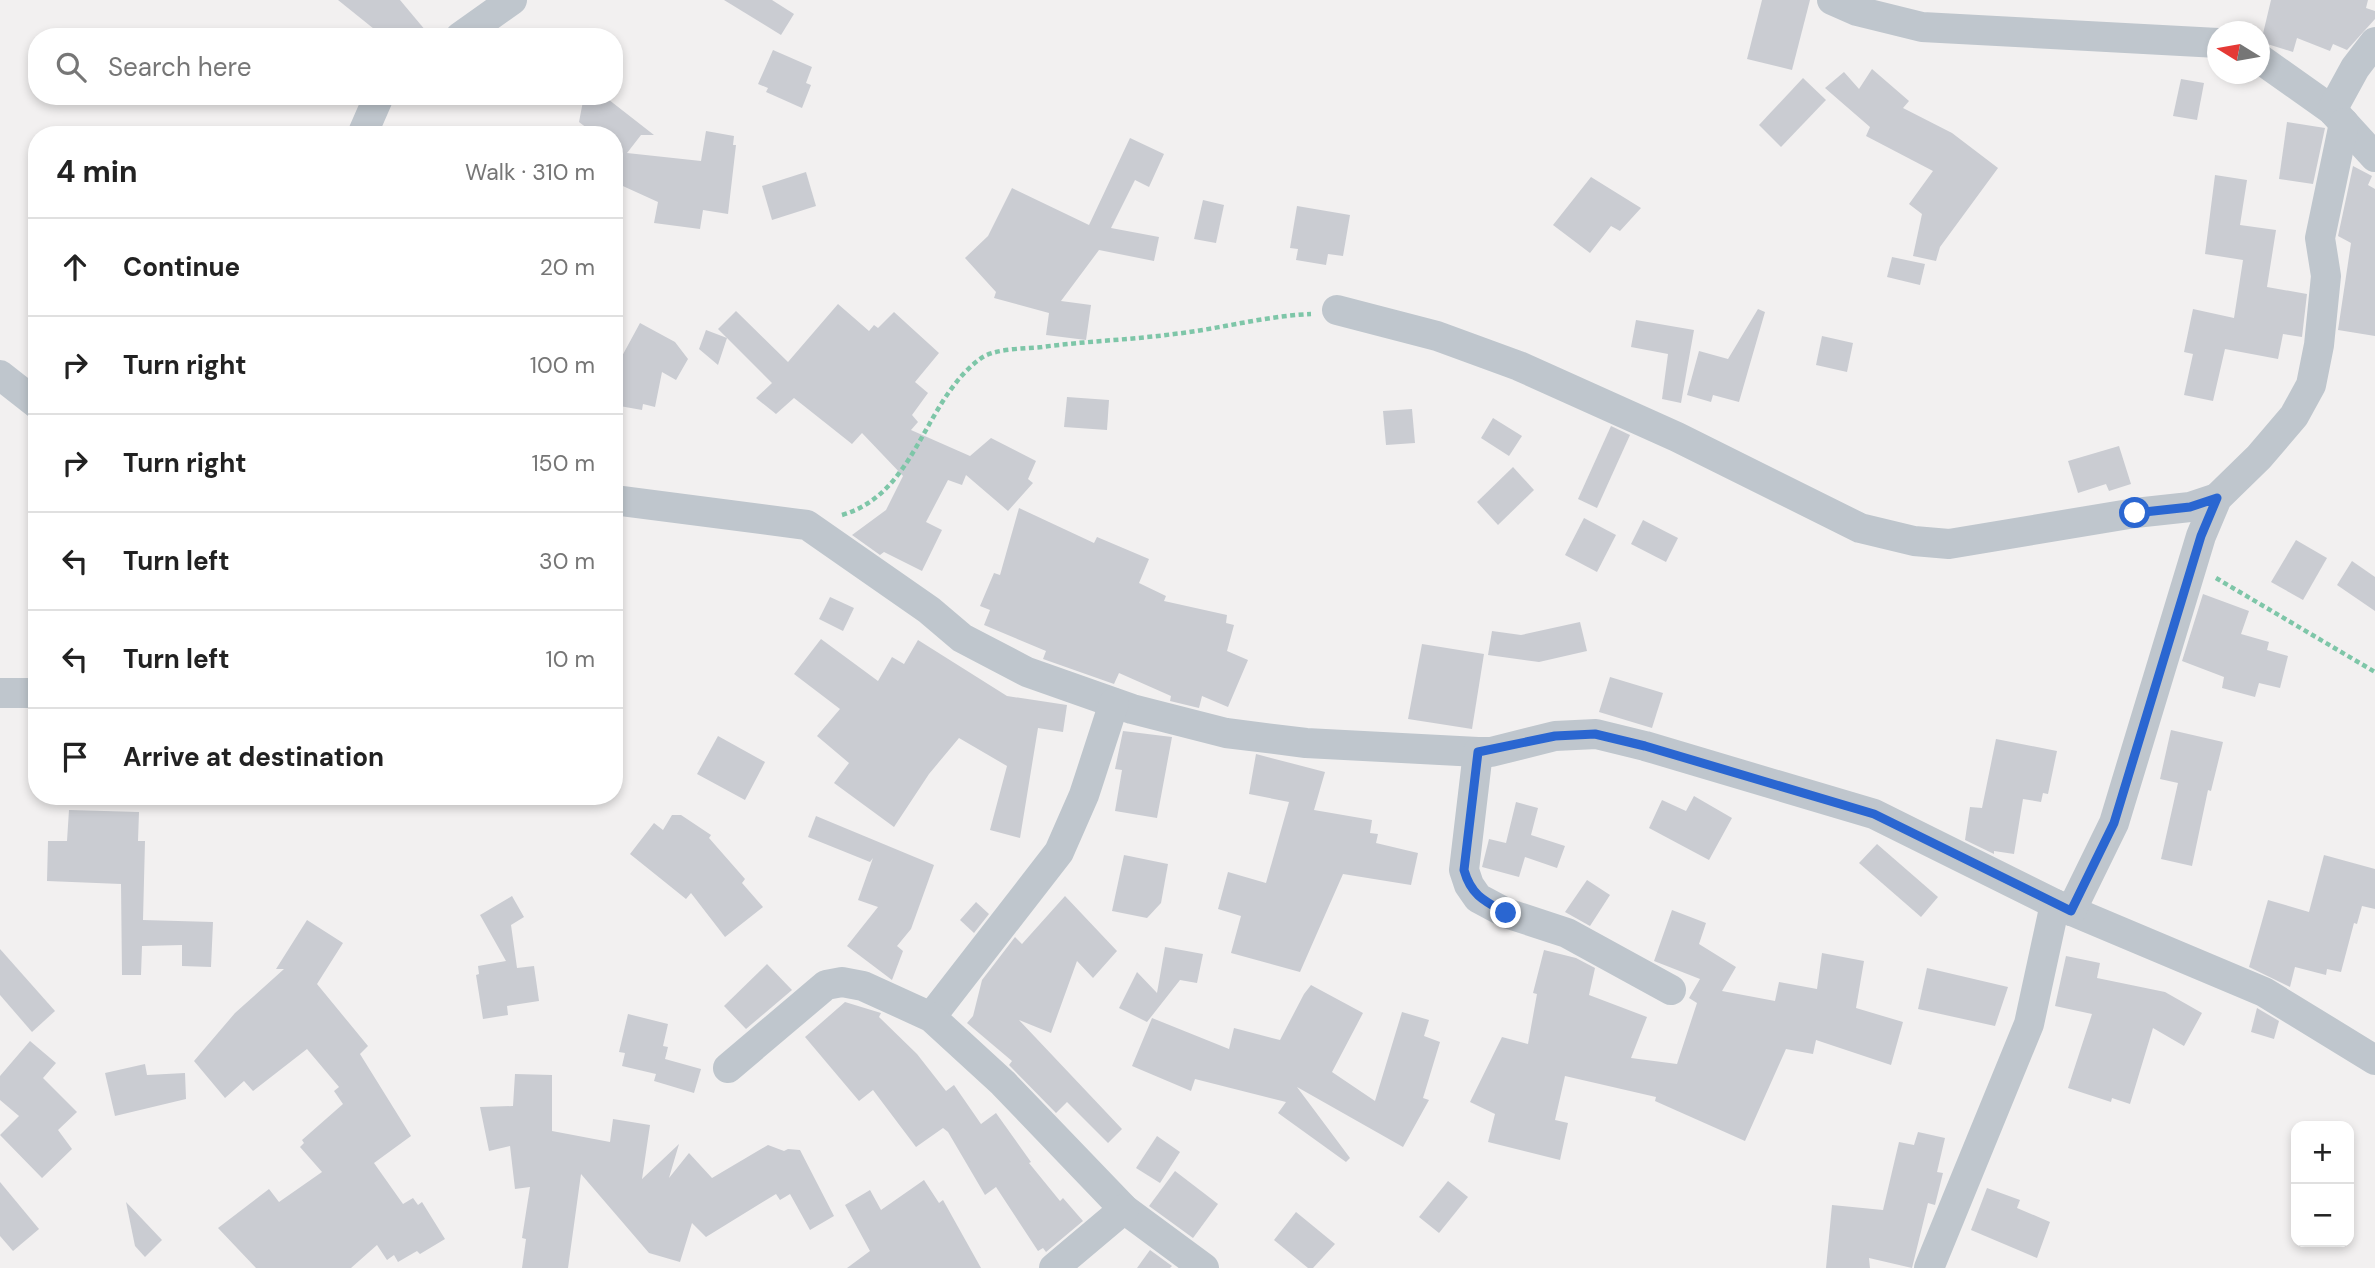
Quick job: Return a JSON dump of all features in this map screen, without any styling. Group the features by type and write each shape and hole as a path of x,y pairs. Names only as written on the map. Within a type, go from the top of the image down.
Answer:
{"street":[{"path":"473,28 512,0"},
{"path":"1832,0 1857,11 1922,27 2207,42"},
{"path":"1929,1268 2029,1024 2063,908 2114,823 2193,563 2217,498 2259,457 2294,416 2311,385 2319,345 2326,276 2320,238 2338,117 2355,68 2375,42"},
{"path":"2270,67 2338,117 2375,157"},
{"path":"366,126 375,105"},
{"path":"1337,310 1437,335 1519,366 1676,437 1860,528 1914,541 1949,544 2135,513 2190,507 2217,498"},
{"path":"0,375 28,397"},
{"path":"623,501 807,524 929,610 962,638 1027,671 1114,703 1226,733 1306,743 1478,752 1555,736 1595,734 1645,746 1874,814 2063,908 2264,992 2375,1060"},
{"path":"0,693 28,693"},
{"path":"931,1017 1059,852 1084,794 1114,703"},
{"path":"1478,752 1464,870 1469,886 1478,898 1506,913 1567,933 1671,990"},
{"path":"729,1068 826,985 842,982 863,986 931,1017 1003,1083 1125,1209 1204,1268"},
{"path":"1054,1268 1125,1209"}],"path":[{"path":"807,524 850,512 883,490 907,465 937,409 962,375 982,357 1099,340 1175,334 1282,315 1337,310"},
{"path":"2193,563 2375,672"}],"building":[{"path":"338,0 400,0 423,28 373,28"},
{"path":"724,0 772,0 794,14 781,35"},
{"path":"1762,0 1810,0 1792,70 1747,59"},
{"path":"2271,0 2368,0 2366,8 2375,11 2375,19 2347,50 2333,44 2330,51 2297,38 2293,52 2270,45 2270,21 2266,21"},
{"path":"773,50 812,67 806,83 811,85 802,108 766,92 768,88 758,84"},
{"path":"1872,69 1909,101 1903,108 1952,133 1998,168 1940,247 1936,261 1913,256 1922,214 1909,204 1933,171 1866,136 1870,127 1825,88 1844,72 1859,89"},
{"path":"1803,78 1826,100 1781,147 1759,125"},
{"path":"2181,79 2204,83 2197,120 2173,116"},
{"path":"582,105 616,105 654,135 641,135 627,153 701,161 706,131 734,136 733,145 736,145 728,214 703,210 700,229 654,223 658,202 623,186 623,126 584,126 579,122"},
{"path":"2287,122 2325,128 2313,184 2279,179"},
{"path":"1130,138 1164,154 1149,187 1135,180 1111,228 1159,237 1154,261 1099,250 1061,301 1091,305 1086,340 1046,335 1049,313 994,298 996,292 965,258 988,236 1012,188 1089,225"},
{"path":"2353,166 2372,176 2368,185 2375,189 2375,336 2338,330 2351,243 2338,236"},
{"path":"806,172 816,206 772,220 762,186"},
{"path":"2215,175 2247,180 2240,225 2276,230 2267,287 2307,294 2302,337 2283,334 2278,359 2225,349 2213,401 2184,395 2193,354 2184,352 2193,309 2234,318 2243,260 2205,254"},
{"path":"1591,177 1641,208 1620,231 1611,226 1590,253 1553,225"},
{"path":"1203,200 1224,205 1216,243 1194,239"},
{"path":"1297,206 1350,215 1343,256 1328,254 1326,265 1296,260 1298,249 1290,248"},
{"path":"1892,257 1925,264 1920,285 1887,277"},
{"path":"838,304 869,331 874,325 878,328 894,312 939,353 915,382 928,393 912,415 918,422 911,430 970,456 991,438 1036,461 1028,479 1033,483 1008,511 966,475 962,485 948,480 926,522 942,530 922,571 884,552 880,555 852,535 886,510 903,476 862,433 852,444 794,398 776,414 756,398 772,383 718,329 736,311 788,362"},
{"path":"1758,309 1765,312 1739,402 1713,395 1711,402 1687,395 1699,351 1728,359"},
{"path":"1636,320 1694,330 1681,403 1662,399 1668,354 1631,347"},
{"path":"640,323 675,342 688,359 676,380 662,372 655,407 643,404 642,410 623,407 623,354"},
{"path":"706,330 727,338 718,365 699,349"},
{"path":"1822,336 1853,343 1847,372 1816,365"},
{"path":"1067,397 1109,400 1107,430 1064,427"},
{"path":"1412,409 1415,443 1386,445 1383,411"},
{"path":"1493,418 1522,436 1509,456 1481,438"},
{"path":"1611,426 1630,435 1597,508 1578,499"},
{"path":"2119,446 2131,484 2109,491 2106,484 2078,493 2068,461"},
{"path":"1513,467 1534,490 1498,525 1477,502"},
{"path":"1019,508 1094,543 1097,537 1149,559 1139,583 1166,596 1164,601 1227,615 1226,623 1234,625 1227,651 1248,660 1228,707 1202,696 1199,708 1170,701 1171,696 1119,673 1114,684 1043,659 1046,651 984,625 990,610 980,606 994,573 1000,575"},
{"path":"1584,518 1616,535 1597,572 1565,555"},
{"path":"1643,520 1678,538 1666,562 1631,544"},
{"path":"2296,540 2327,558 2303,600 2271,582"},
{"path":"2352,561 2375,577 2375,611 2337,585"},
{"path":"2203,594 2249,611 2241,634 2269,642 2267,650 2288,656 2280,688 2259,683 2255,697 2222,688 2224,677 2182,661"},
{"path":"830,597 854,608 843,631 819,619"},
{"path":"1580,622 1587,651 1539,662 1488,655 1492,631 1521,635"},
{"path":"821,639 878,681 892,657 904,664 918,640 1007,696 1067,705 1063,732 1038,728 1020,838 990,830 1007,766 959,738 929,774 894,827 834,783 849,763 817,736 840,709 794,674"},
{"path":"1422,644 1484,654 1472,729 1408,719"},
{"path":"1610,677 1663,693 1652,728 1599,712"},
{"path":"2171,730 2223,742 2211,791 2208,790 2192,866 2161,859 2178,783 2160,779"},
{"path":"1123,731 1172,737 1157,818 1115,811 1122,770 1115,769"},
{"path":"718,736 765,762 745,800 697,774"},
{"path":"1996,739 2057,751 2048,794 2043,793 2041,802 2023,799 2014,854 1994,851 1994,854 1965,840 1970,807 1982,808"},
{"path":"1256,754 1325,772 1314,810 1372,820 1370,833 1378,834 1376,843 1418,853 1411,885 1343,874 1300,972 1231,953 1241,916 1218,909 1228,872 1266,883 1289,802 1249,794"},
{"path":"1694,796 1732,818 1709,860 1649,828 1662,800 1686,811"},
{"path":"1516,802 1538,808 1531,835 1565,846 1557,868 1525,857 1519,877 1482,867 1489,839 1506,843"},
{"path":"69,810 139,812 138,841 145,841 143,920 213,922 211,967 182,966 182,945 142,946 141,975 122,975 121,884 47,881 48,841 67,841"},
{"path":"672,815 681,815 711,835 709,838 745,879 742,883 763,907 725,937 691,893 686,899 630,854 654,823 663,830"},
{"path":"816,816 934,865 911,929 897,946 903,951 892,980 847,946 878,907 858,900 873,858 870,862 808,837"},
{"path":"1877,844 1938,897 1921,917 1859,863"},
{"path":"1124,855 1168,864 1161,903 1147,918 1112,911"},
{"path":"2324,855 2375,869 2375,909 2362,906 2357,924 2354,923 2341,972 2327,969 2326,975 2295,967 2290,987 2249,967 2268,900 2309,912"},
{"path":"1587,880 1610,895 1590,926 1565,912"},
{"path":"512,896 524,917 511,925 517,968 534,966 539,1001 507,1006 508,1015 483,1019 476,975 479,974 478,966 506,961 480,915"},
{"path":"1065,896 1117,951 1093,978 1077,961 1051,1033 1019,1020 1122,1129 1108,1143 1067,1102 1056,1113 1009,1065 1012,1061 967,1023 973,1016 982,980 1015,937 1022,944"},
{"path":"976,902 989,914 974,933 960,920"},
{"path":"1672,910 1706,923 1699,944 1736,967 1722,991 1775,1001 1779,982 1817,989 1822,953 1864,961 1856,1008 1903,1022 1891,1065 1816,1040 1813,1054 1786,1049 1745,1141 1655,1101 1656,1097 1565,1076 1555,1120 1568,1123 1560,1160 1488,1142 1495,1114 1470,1102 1502,1037 1528,1044 1537,994 1533,993 1544,950 1576,958 1595,968 1589,995 1647,1017 1631,1058 1677,1064 1697,1003 1689,998 1700,979 1654,961"},
{"path":"307,920 343,943 317,984 368,1046 360,1054 411,1136 374,1163 403,1204 413,1198 418,1205 422,1202 445,1239 420,1254 417,1251 398,1262 394,1255 387,1260 377,1245 351,1268 256,1268 218,1228 269,1189 279,1202 322,1172 300,1147 304,1143 302,1140 343,1104 334,1091 339,1087 307,1049 253,1091 244,1081 225,1098 194,1061 235,1013 284,969 276,969"},
{"path":"1165,947 1203,954 1197,983 1180,980 1147,1022 1119,1008 1137,972 1157,993"},
{"path":"0,949 55,1011 32,1032 0,995"},
{"path":"2066,956 2100,963 2097,978 2165,992 2202,1013 2184,1046 2153,1028 2130,1104 2112,1098 2111,1102 2068,1088 2092,1014 2055,1006"},
{"path":"767,964 792,990 746,1029 724,1006"},
{"path":"1927,968 2008,987 1995,1026 1918,1009"},
{"path":"1311,985 1363,1013 1332,1072 1375,1101 1402,1012 1429,1020 1424,1036 1440,1042 1423,1098 1429,1100 1403,1147 1297,1087 1350,1158 1346,1162 1278,1113 1286,1102 1195,1079 1191,1091 1132,1066 1152,1018 1229,1049 1234,1028 1280,1040"},
{"path":"845,1002 881,1013 879,1017 917,1054 946,1091 954,1085 981,1124 996,1113 1031,1162 1029,1163 1060,1201 1063,1198 1083,1221 1046,1252 1043,1248 1038,1251 996,1187 985,1195 948,1132 943,1128 916,1147 873,1090 859,1101 805,1037"},
{"path":"2257,1008 2279,1021 2274,1039 2251,1032"},
{"path":"628,1014 668,1024 663,1046 668,1047 665,1059 701,1069 694,1093 654,1081 656,1074 622,1066 625,1053 619,1052"},
{"path":"30,1041 56,1063 43,1078 77,1112 58,1130 72,1149 42,1178 0,1135 19,1116 0,1100 0,1076"},
{"path":"145,1064 147,1075 185,1073 186,1099 115,1116 105,1073"},
{"path":"515,1074 552,1075 552,1131 610,1142 613,1119 650,1125 642,1179 679,1144 669,1178 689,1153 712,1178 768,1145 784,1151 800,1150 834,1216 810,1230 790,1194 780,1200 776,1194 706,1237 692,1223 680,1262 649,1253 581,1174 568,1268 522,1268 526,1239 522,1238 530,1187 515,1189 510,1146 489,1151 480,1107 513,1106"},
{"path":"1918,1132 1945,1138 1937,1172 1943,1173 1935,1205 1928,1203 1912,1268 1869,1258 1870,1268 1826,1268 1832,1205 1883,1210 1899,1142 1914,1145"},
{"path":"1157,1136 1180,1152 1160,1183 1136,1168"},
{"path":"1175,1171 1218,1204 1193,1238 1149,1206"},
{"path":"924,1180 939,1203 943,1200 981,1268 847,1268 870,1251 845,1205 870,1190 881,1210"},
{"path":"1448,1181 1468,1197 1439,1233 1419,1217"},
{"path":"0,1182 39,1229 13,1251 0,1236"},
{"path":"1987,1188 2020,1200 2017,1208 2050,1222 2037,1258 1971,1230"},
{"path":"126,1202 162,1240 145,1257 135,1246"},
{"path":"1296,1212 1335,1244 1313,1268 1308,1268 1274,1240"},
{"path":"1150,1250 1172,1266 1137,1268"}],"route":[{"path":"1506,913 1478,898 1469,886 1464,870 1478,752 1491,752 1555,736 1595,734 1645,746 1874,814 2071,911 2114,823 2201,536 2217,498 2190,507 2135,513"}]}
